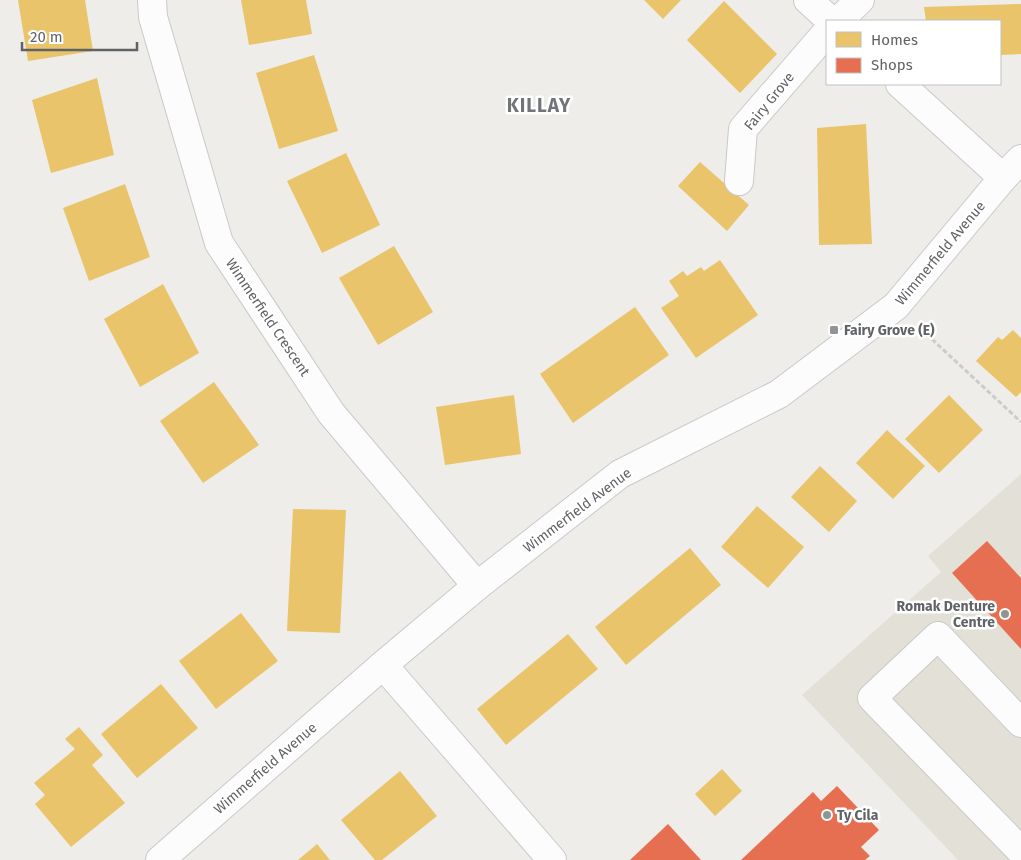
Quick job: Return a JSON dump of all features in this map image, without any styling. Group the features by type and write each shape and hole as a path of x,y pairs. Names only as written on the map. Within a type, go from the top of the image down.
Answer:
{"street":[{"name":"Wimmerfield Crescent","path":"152,0 153,17 219,243 331,413 477,586"},
{"path":"808,0 830,20"},
{"path":"839,20 860,0"},
{"name":"Fairy Grove","path":"739,181 743,128 826,33"},
{"path":"901,85 1012,168"},
{"name":"Wimmerfield Avenue","path":"160,860 383,665 477,586 620,474 780,394 896,306 1012,168"},
{"path":"1020,720 938,636 872,698 1021,851"},
{"path":"383,665 552,860"}],"path":[{"path":"896,306 1021,422"}],"shaded area":[{"path":"1021,474 1021,860 958,860 802,695 941,572 928,556"}],"building: Homes":[{"path":"18,0 85,0 93,51 28,61"},
{"path":"241,0 306,0 312,34 249,45"},
{"path":"644,0 681,0 663,19"},
{"path":"724,1 777,54 740,93 687,40"},
{"path":"1021,4 1021,54 1001,55 1001,20 926,20 924,7"},
{"path":"314,55 338,131 279,149 256,73"},
{"path":"97,78 114,155 51,173 32,100"},
{"path":"866,124 872,244 819,245 817,128"},
{"path":"346,153 380,225 322,253 287,181"},
{"path":"700,162 749,205 727,231 678,186"},
{"path":"125,184 150,257 89,281 63,208"},
{"path":"394,246 433,312 378,345 339,278"},
{"path":"720,260 758,315 696,358 661,308 679,296 669,281 683,271 687,276 701,267 704,271"},
{"path":"163,284 199,353 140,387 104,319"},
{"path":"635,307 669,355 573,423 540,374"},
{"path":"1013,330 1021,338 1021,392 1016,397 976,361 998,337 1002,340"},
{"path":"214,382 259,445 203,483 160,421"},
{"path":"514,395 521,454 445,465 436,407"},
{"path":"949,395 983,430 939,473 905,439"},
{"path":"887,430 925,466 893,499 856,463"},
{"path":"820,466 857,501 829,532 791,497"},
{"path":"757,506 804,547 768,588 721,547"},
{"path":"293,509 346,510 340,633 287,631"},
{"path":"690,548 721,585 626,665 595,627"},
{"path":"241,613 278,661 216,709 179,661"},
{"path":"568,634 598,669 506,745 477,709"},
{"path":"161,684 198,728 137,778 101,734"},
{"path":"79,727 103,755 92,765 125,803 71,847 35,804 45,795 34,783 75,749 65,739"},
{"path":"722,769 742,791 715,816 695,794"},
{"path":"400,771 437,816 382,860 375,860 341,820"},
{"path":"317,844 330,860 298,860"}],"building: Shops":[{"name":"Romak Denture Centre","path":"987,541 1021,578 1021,649 952,573"},
{"name":"Ty Cila","path":"837,786 879,830 861,847 870,856 865,860 741,860 813,792 821,801"},
{"path":"668,824 701,860 630,860"}],"place":[{"name":"Fairy Grove (E)","path":"834,330"},
{"name":"Romak Denture Centre","path":"1005,614"},
{"name":"Ty Cila","path":"827,815"}],"district":[{"name":"KILLAY","path":"539,105"}]}
